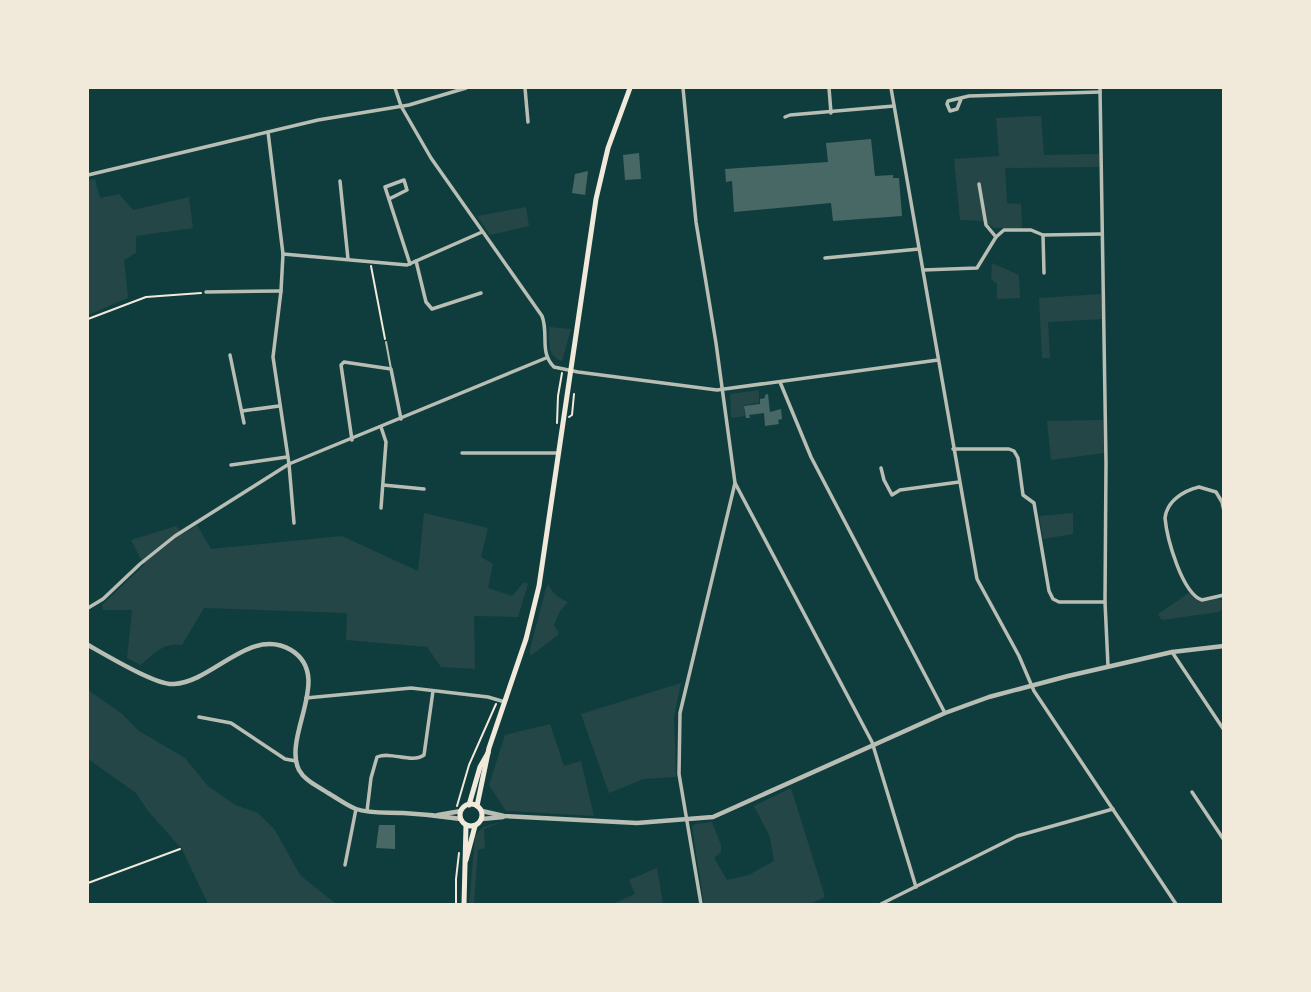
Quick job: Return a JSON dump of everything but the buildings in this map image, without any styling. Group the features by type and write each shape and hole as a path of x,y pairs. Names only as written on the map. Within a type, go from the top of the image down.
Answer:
{"main road":[{"path":"466,860 475,826 482,819 479,809 488,753 526,639 539,586 599,182 629,88"},
{"path":"464,905 466,860 461,811 469,805 480,767 488,753"},
{"path":"469,805 479,809"},
{"path":"463,822 475,826"}],"street":[{"path":"395,88 401,106 431,158 542,316 545,324 546,358 554,367 722,390 938,360"},
{"path":"88,175 268,132 401,106 466,88"},
{"path":"525,88 528,122"},
{"path":"683,88 696,222 735,483 873,747 916,887"},
{"path":"829,88 831,113"},
{"path":"891,88 976,579 1032,685 1177,905"},
{"path":"961,99 969,96 1100,90 1108,667"},
{"path":"785,117 894,106"},
{"path":"268,132 283,254 273,357 289,464 294,523"},
{"path":"389,199 407,190 404,180 385,187 410,264"},
{"path":"340,181 348,259"},
{"path":"979,184 986,225 996,237"},
{"path":"923,270 976,268 996,237 1004,230 1031,230 1043,235 1101,234"},
{"path":"283,254 410,264 482,232"},
{"path":"1043,235 1044,273"},
{"path":"825,258 919,249"},
{"path":"416,261 426,302 432,309 481,293"},
{"path":"206,292 281,291"},
{"path":"230,355 244,423"},
{"path":"88,608 103,600 140,564 175,536 289,464 546,358"},
{"path":"352,440 341,365 346,362 391,369 401,419"},
{"path":"780,382 811,457 945,713"},
{"path":"242,411 279,406"},
{"path":"381,427 386,442 381,508"},
{"path":"953,449 1014,451 1018,458 1023,495 1034,503 1049,591 1054,599 1059,601 1105,602"},
{"path":"463,453 559,453"},
{"path":"231,465 287,457"},
{"path":"881,468 892,495 900,490 959,482"},
{"path":"701,905 679,774 680,713 735,483"},
{"path":"383,485 424,489"},
{"path":"1223,511 1222,502 1216,492 1199,486 1172,500 1165,518 1177,562 1192,593 1202,600 1223,595"},
{"path":"88,646 160,682 174,684 191,679 259,645 280,645 293,651 303,661 309,679 296,761 300,771 310,781 356,809 437,815 461,811"},
{"path":"482,819 504,816 637,823 722,814 975,701 1172,652 1223,646"},
{"path":"1172,652 1223,730"},
{"path":"306,698 411,688 505,702"},
{"path":"367,811 377,757 383,754 419,758 425,755 433,690"},
{"path":"199,717 231,723 285,759 296,761"},
{"path":"1192,792 1223,840"},
{"path":"345,865 356,809"},
{"path":"479,809 504,816"},
{"path":"883,904 1017,836 1113,809"},
{"path":"437,815 463,822"}],"lane":[{"path":"386,342 391,369"}],"path":[{"path":"371,261 386,342"},
{"path":"88,319 146,297 206,292"},
{"path":"556,428 563,370"},
{"path":"454,813 469,765 498,700"},
{"path":"456,905 460,848"},
{"path":"88,883 180,849"}],"shaded area":[{"path":"1041,116 1044,155 1099,154 1099,167 1005,168 1007,203 1021,204 1022,228 994,228 984,221 960,220 954,159 999,156 996,118"},
{"path":"95,179 100,198 119,194 133,210 189,197 193,228 136,236 136,253 124,260 128,298 88,315 88,181"},
{"path":"526,207 529,226 490,235 477,216"},
{"path":"992,263 1019,275 1020,298 997,299 997,284 991,279"},
{"path":"1101,294 1102,319 1048,322 1050,358 1042,358 1039,298"},
{"path":"549,327 571,329 562,361 551,352"},
{"path":"759,390 759,403 744,405 745,416 731,418 730,394"},
{"path":"1103,420 1104,453 1051,460 1047,421"},
{"path":"424,513 488,528 481,557 493,564 488,588 512,596 524,582 528,584 518,617 474,616 475,669 441,667 427,647 346,640 347,613 204,608 182,645 165,647 141,665 127,658 132,610 103,610 102,605 144,565 131,540 176,526 183,534 197,525 211,549 342,536 418,571"},
{"path":"1073,513 1073,534 1043,539 1039,516"},
{"path":"549,584 554,593 568,602 560,611 554,625 559,634 532,655 529,653"},
{"path":"1189,593 1200,602 1217,598 1222,601 1223,609 1219,612 1162,620 1158,614"},
{"path":"681,683 674,717 676,777 644,779 609,793 581,714"},
{"path":"88,690 122,714 139,731 185,758 208,786 235,805 258,813 275,830 300,875 336,904 208,904 182,849 148,811 136,793 88,759"},
{"path":"550,724 564,766 581,761 594,816 506,811 489,785 505,735"},
{"path":"791,788 825,897 810,904 704,904 692,827 695,824 712,822 721,845 721,852 714,858 727,880 749,875 774,861 770,837 754,806"},
{"path":"501,822 484,829 485,848 478,850 474,904 469,904 475,836 483,827"},
{"path":"657,868 663,904 612,904 635,894 629,880"}]}
